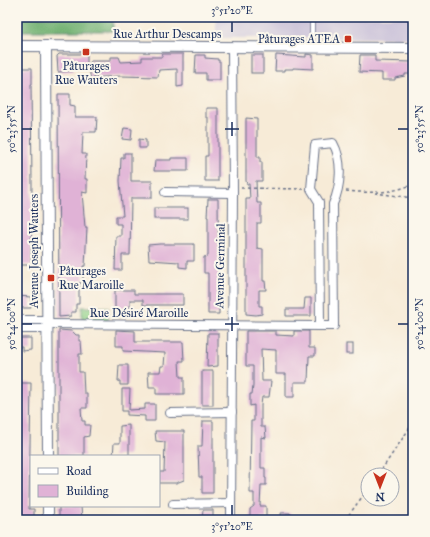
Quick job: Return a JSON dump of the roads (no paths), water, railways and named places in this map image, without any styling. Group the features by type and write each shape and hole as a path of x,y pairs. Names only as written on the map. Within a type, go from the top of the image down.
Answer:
{"street":[{"name":"Rue Arthur Descamps","path":"17,46 413,48"},
{"name":"Avenue Joseph Wauters","path":"46,46 48,455"},
{"name":"Avenue Germinal","path":"231,520 233,190 232,47"},
{"path":"333,143 338,153 339,191 333,204 334,326 320,326 319,202 312,189 315,145 333,143"},
{"path":"166,192 233,190"},
{"path":"17,320 47,324"},
{"path":"17,329 47,324"},
{"name":"Rue Désiré Maroille","path":"47,324 320,326"},
{"path":"170,413 232,412"},
{"path":"173,504 231,503"},
{"path":"48,507 48,520"}],"lane":[{"path":"312,17 312,48"}],"place":[{"name":"Pâturages ATEA","path":"348,39"},
{"name":"Pâturages Rue Wauters","path":"86,52"},
{"name":"Pâturages Rue Maroille","path":"51,278"}]}
